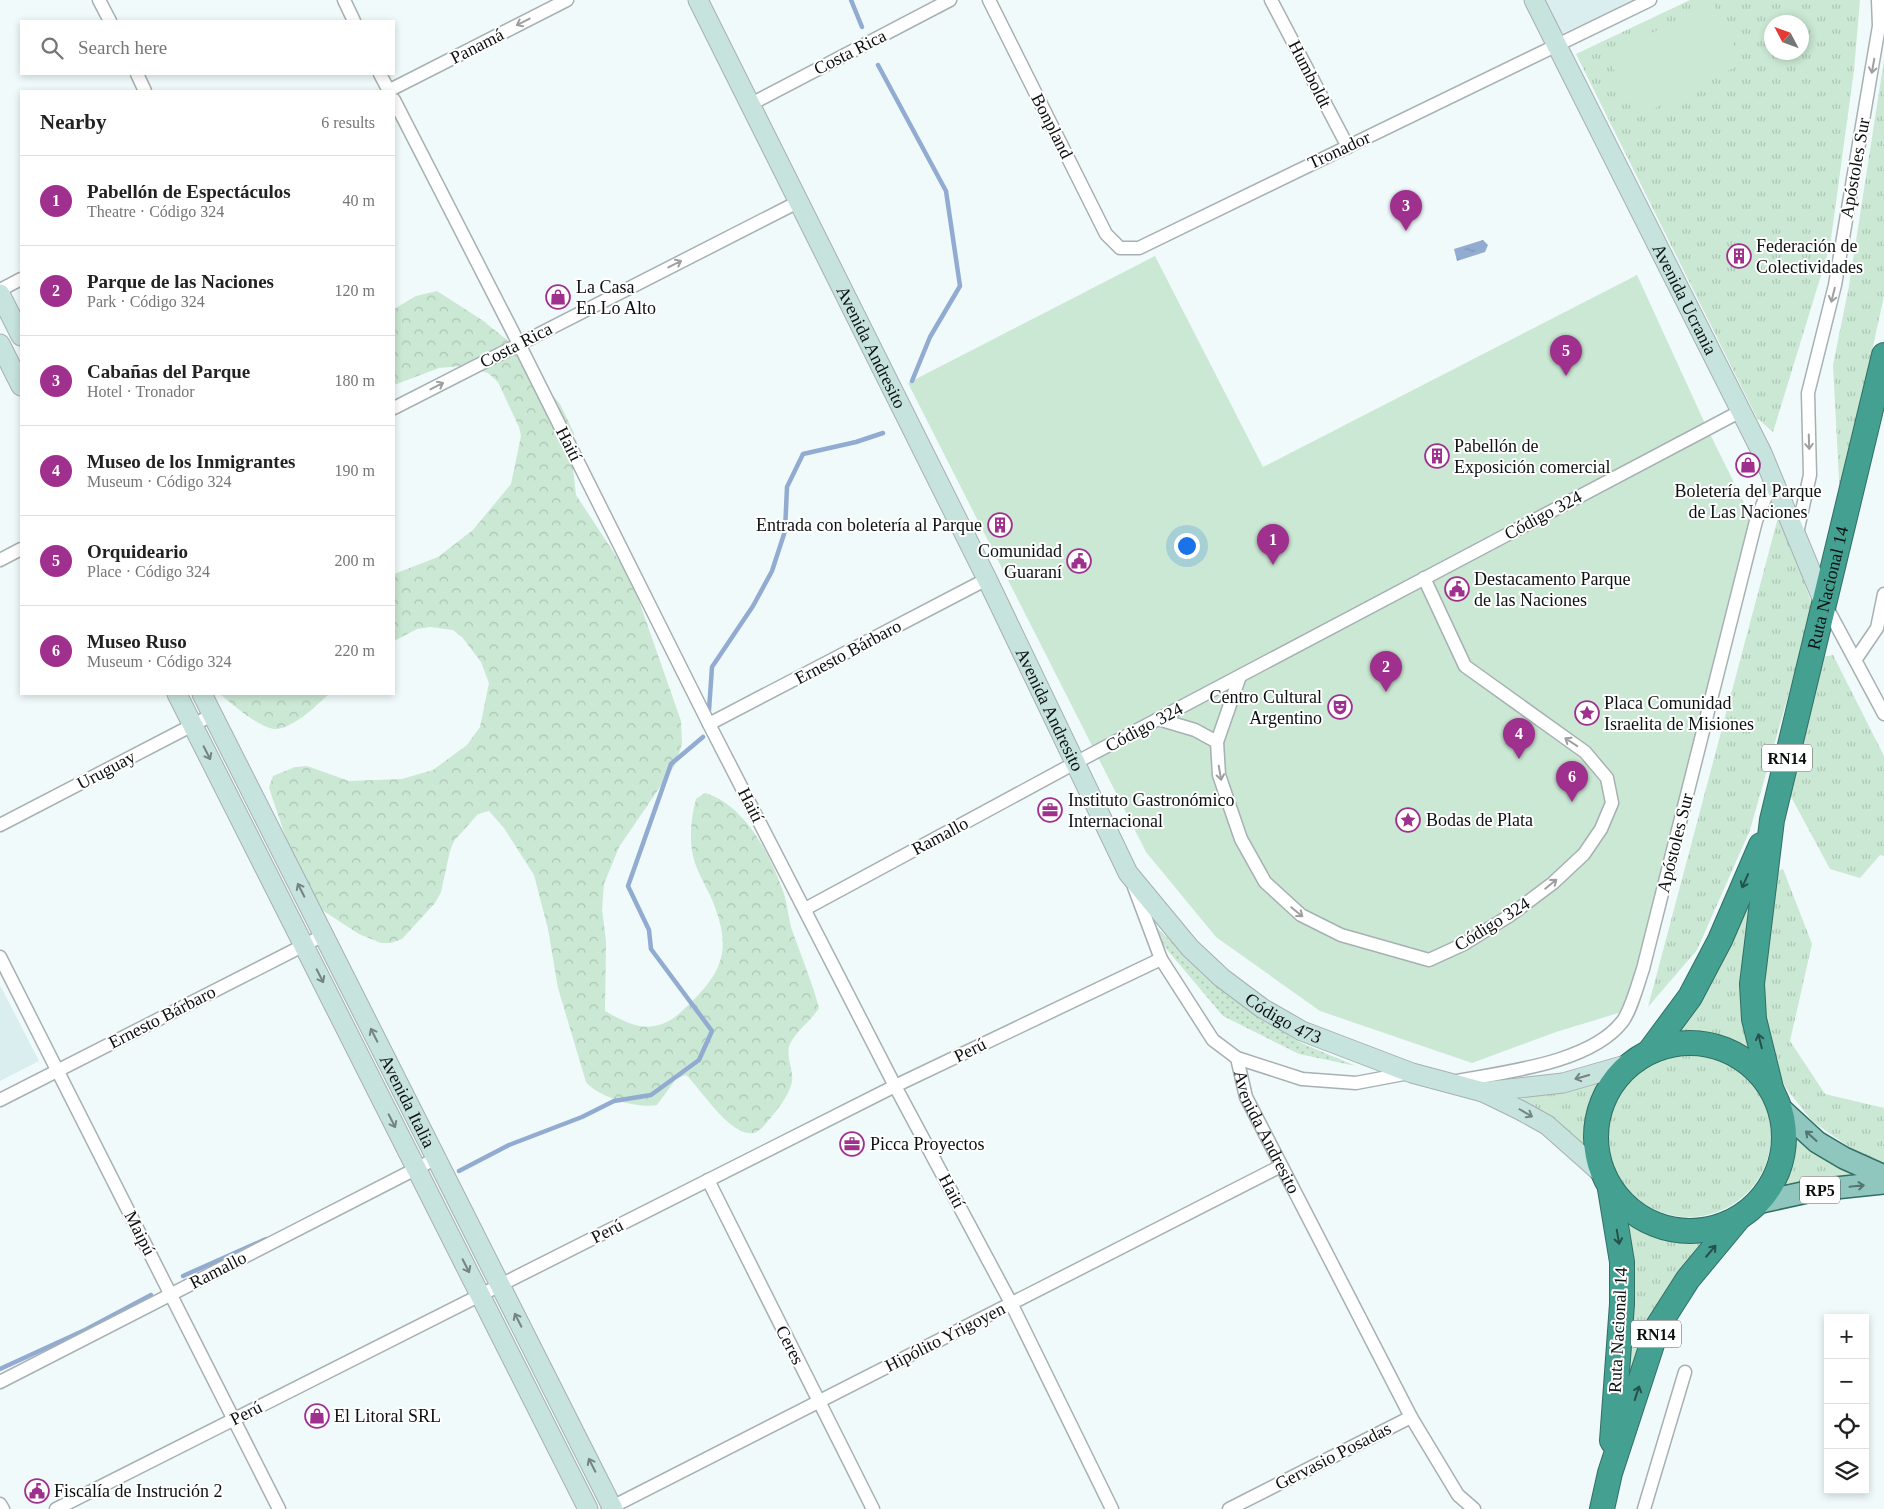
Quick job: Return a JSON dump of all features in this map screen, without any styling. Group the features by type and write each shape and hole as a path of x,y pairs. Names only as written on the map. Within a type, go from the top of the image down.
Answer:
{"highway":[{"name":"Ruta Nacional 14","path":"1776,1098 1754,1019 1752,984 1772,820 1884,355"},
{"name":"Ruta Nacional 14","path":"1650,1051 1690,997 1720,940 1772,820"},
{"name":"RN14","path":"1676,1043 1704,1043 1731,1051 1754,1067 1776,1098 1784,1133 1782,1159 1772,1183 1749,1210 1713,1229 1684,1232 1655,1226 1629,1211 1606,1181 1595,1144 1597,1114 1609,1086 1629,1064 1650,1051 1676,1043"},
{"name":"Ruta Nacional 14","path":"1606,1181 1622,1262 1622,1304 1610,1472"},
{"name":"Ruta Nacional 14","path":"1602,1509 1610,1472 1658,1326 1688,1279 1749,1210"}],"main road":[{"name":"Avenida Andresito","path":"698,0 987,579 1128,873"},
{"name":"Avenida Ucrania","path":"1534,0 1740,411 1797,533 1824,603"},
{"path":"0,294 20,334"},
{"path":"0,344 20,384"},
{"name":"Avenida Italia","path":"178,695 588,1509"},
{"name":"Avenida Italia","path":"202,695 437,1158 611,1508"},
{"name":"Código 473","path":"1128,873 1190,948 1222,978 1262,1008 1302,1031 1412,1072 1482,1092"},
{"path":"1482,1092 1563,1083 1629,1064"},
{"path":"1482,1092 1547,1125 1606,1181"},
{"name":"RP5","path":"1776,1098 1817,1142 1844,1158 1884,1176"},
{"name":"RP5","path":"1749,1210 1816,1190 1884,1183"}],"street":[{"path":"99,0 109,20"},
{"path":"344,0 354,20"},
{"name":"Panamá","path":"391,90 567,0"},
{"name":"Costa Rica","path":"750,104 950,0"},
{"name":"Bonpland","path":"989,0 1106,234 1120,248"},
{"name":"Humboldt","path":"1272,0 1348,147"},
{"name":"Tronador","path":"1120,248 1139,248 1650,0"},
{"name":"Apóstoles Sur","path":"1797,533 1810,475 1808,394 1835,285 1879,26 1878,0"},
{"path":"137,75 144,90"},
{"path":"381,75 388,90"},
{"name":"Haití","path":"395,102 519,344 709,724 895,1086 1011,1304 1112,1509"},
{"name":"Costa Rica","path":"395,407 800,201"},
{"path":"0,290 20,280"},
{"name":"Código 324","path":"1075,763 1740,411"},
{"name":"Apóstoles Sur","path":"1449,1083 1565,1058 1602,1041 1623,1021 1643,969 1756,521 1766,496 1775,484"},
{"path":"0,560 20,550"},
{"name":"Código 324","path":"1240,676 1217,742 1219,775 1241,839 1265,882 1301,915 1341,935 1429,960 1472,940 1509,916 1553,882 1584,854 1601,829 1612,803 1607,778 1585,752 1465,666 1424,578"},
{"name":"Ernesto Bárbaro","path":"709,724 987,579"},
{"path":"1856,659 1877,628 1884,594"},
{"path":"1824,603 1856,659 1884,714"},
{"name":"Uruguay","path":"0,825 212,714"},
{"path":"1158,719 1195,730 1217,742"},
{"name":"Ramallo","path":"805,910 1075,763"},
{"name":"Avenida Andresito","path":"1128,873 1161,959 1209,1034 1237,1058 1246,1097 1411,1417 1458,1495 1474,1509"},
{"name":"Ernesto Bárbaro","path":"0,1100 324,935"},
{"name":"Maipú","path":"0,956 279,1509"},
{"name":"Perú","path":"56,1509 895,1086 1161,959"},
{"path":"1237,1058 1302,1079 1356,1083 1412,1072"},
{"name":"Ramallo","path":"0,1382 437,1158"},
{"name":"Hipólito Yrigoyen","path":"611,1508 1281,1166"},
{"name":"Ceres","path":"708,1180 873,1509"},
{"path":"1644,1509 1685,1372"},
{"name":"Gervasio Posadas","path":"1229,1509 1411,1417"},
{"path":"0,1504 3,1509"}],"shaded area":[{"path":"1545,0 1634,0 1561,34"},
{"path":"0,985 39,1061 0,1081"}],"green space":[{"path":"1690,0 1860,0 1854,70 1830,246 1773,432 1757,418 1576,54"},
{"path":"1712,2 1743,63 1638,117 1607,56"},
{"path":"1884,60 1884,296 1840,498 1833,365 1849,286"},
{"path":"1155,256 1263,467 1637,275 1707,428 1753,521 1625,1011 1556,1032 1472,1063 1320,1011 1216,937 1146,852 908,383"},
{"path":"437,291 482,320 507,340 560,404 574,433 573,468 576,495 622,565 639,601 681,721 682,744 675,765 619,847 604,884 602,909 606,941 605,1011 634,1025 652,1026 671,1020 696,998 707,985 721,959 723,946 722,931 710,895 693,856 691,828 696,799 705,793 719,799 732,808 754,833 778,877 786,902 791,928 819,1008 790,1044 788,1053 792,1082 788,1093 762,1128 754,1133 745,1133 726,1121 686,1075 676,1079 657,1105 649,1106 619,1101 599,1092 586,1082 558,988 548,929 534,875 504,828 489,811 478,814 454,841 441,892 435,903 402,939 391,943 381,943 359,934 322,910 305,894 269,787 273,776 295,767 307,766 349,781 402,779 433,770 467,745 480,727 489,683 481,662 462,637 453,630 430,627 417,629 395,640 395,574 438,557 473,530 511,484 521,436 519,427 498,382 488,373 462,366 439,368 395,385 395,308 416,296"},
{"path":"1780,510 1813,608 1750,830 1697,950 1648,1007"},
{"path":"1833,655 1884,756 1884,856 1880,855 1860,878 1830,869 1789,793 1822,657"},
{"path":"221,695 328,695 297,721 282,728 275,729 261,725"},
{"path":"1783,869 1812,944 1790,1041 1825,1094 1884,1108 1884,1164 1849,1147 1812,1121 1785,1087 1771,1054 1761,984 1773,873"},
{"path":"1756,876 1756,1059 1719,1039 1665,1036"},
{"path":"1154,925 1224,992 1301,1043 1356,1066 1299,1054 1223,1016 1147,926"},
{"path":"1689,1053 1720,1059 1747,1077 1765,1104 1771,1135 1765,1166 1747,1193 1720,1211 1689,1217 1658,1211 1631,1193 1613,1166 1607,1135 1613,1104 1631,1077 1658,1059"},
{"path":"1605,1076 1588,1112 1590,1150 1539,1109 1518,1100"},
{"path":"1789,1122 1870,1177 1772,1191 1792,1157"},
{"path":"1621,1210 1646,1226 1666,1234 1687,1236 1717,1233 1626,1396"}],"water":[{"path":"1483,240 1488,245 1485,252 1457,261 1454,249"}],"waterway":[{"path":"851,0 862,27"},
{"path":"878,65 946,191 960,286 930,337 912,381"},
{"path":"709,710 712,667 753,606 772,571 785,531 787,487 803,454 856,442 883,433"},
{"path":"459,1171 509,1145 582,1117 614,1101 651,1095 699,1060 712,1031 651,949 649,930 628,886 671,764 703,737"},
{"path":"183,1276 266,1239"},
{"path":"0,1369 85,1330 151,1295"}],"place":[{"name":"Cabañas del Parque","path":"1406,231"},
{"name":"Federación de Colectividades","path":"1739,256"},
{"name":"La Casa En Lo Alto","path":"558,297"},
{"name":"Orquideario","path":"1566,376"},
{"name":"Pabellón de Exposición comercial","path":"1437,456"},
{"name":"Boletería del Parque de Las Naciones","path":"1748,465"},
{"name":"Entrada con boletería al Parque","path":"1000,525"},
{"name":"Comunidad Guaraní","path":"1079,561"},
{"name":"Pabellón de Espectáculos","path":"1273,565"},
{"name":"Destacamento Parque de las Naciones","path":"1457,589"},
{"name":"Parque de las Naciones","path":"1386,692"},
{"name":"Centro Cultural Argentino","path":"1340,707"},
{"name":"Placa Comunidad Israelita de Misiones","path":"1587,713"},
{"name":"Museo de los Inmigrantes","path":"1519,759"},
{"name":"Museo Ruso","path":"1572,802"},
{"name":"Instituto Gastronómico Internacional","path":"1050,810"},
{"name":"Bodas de Plata","path":"1408,820"},
{"name":"Picca Proyectos","path":"852,1144"},
{"name":"El Litoral SRL","path":"317,1416"},
{"name":"Fiscalía de Instrución 2","path":"37,1491"}]}
